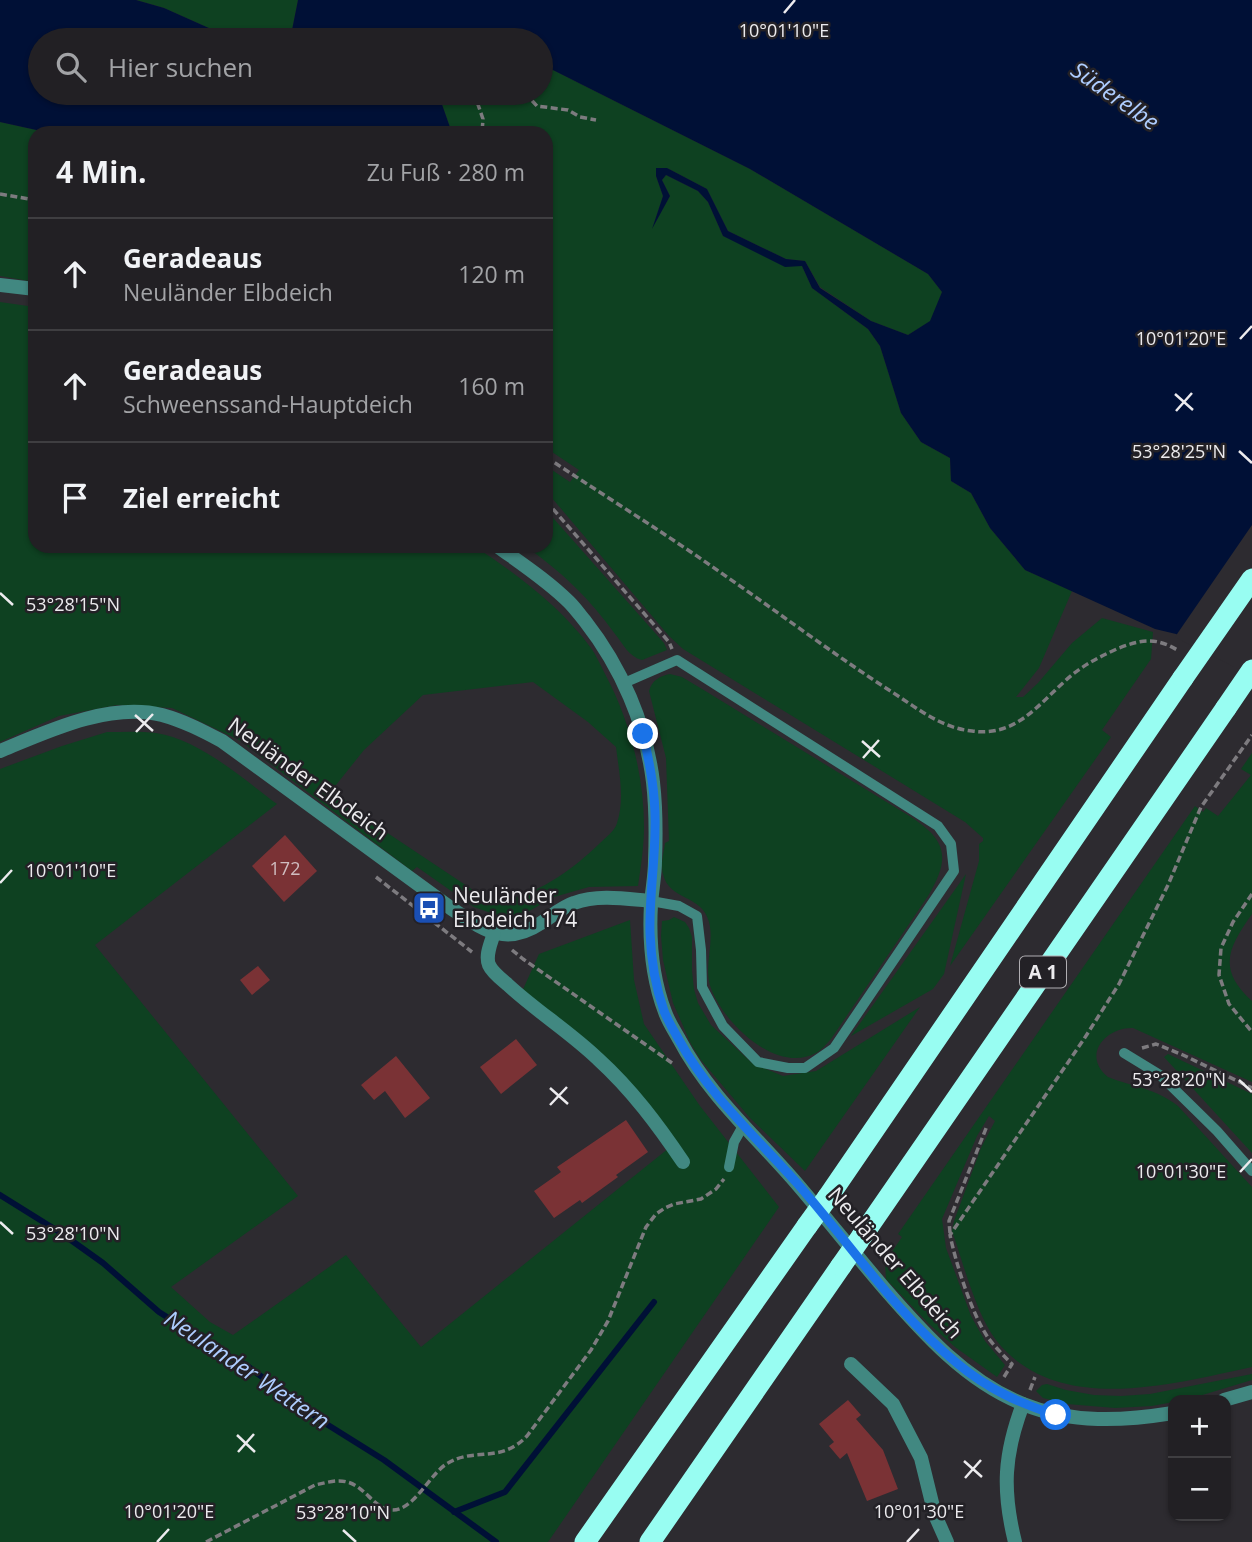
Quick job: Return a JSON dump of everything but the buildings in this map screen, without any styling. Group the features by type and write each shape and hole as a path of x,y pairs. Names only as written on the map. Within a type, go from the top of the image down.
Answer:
{"highway":[{"name":"A 1","path":"585,1542 828,1197 1252,579"},
{"name":"A 1","path":"650,1542 1252,670"}],"street":[{"path":"0,285 28,288"},
{"name":"Neuländer Elbdeich","path":"507,553 536,573 571,604 602,644 624,683 643,734 653,781 656,825 650,936 656,975 665,1013 713,1093 796,1182 876,1279 938,1347 968,1372 1023,1404 1056,1415 1098,1420 1168,1414"},
{"name":"Neuländer Elbdeich","path":"0,751 59,726 97,717 132,712 160,714 187,723 222,741 452,909 481,928 494,933"},
{"path":"651,901 584,900 559,910 531,930 505,935 494,933 488,954 489,965 520,996 597,1058 629,1089 683,1162"},
{"path":"851,1364 892,1404 921,1458 935,1515 947,1542"},
{"path":"1231,1398 1252,1392"},
{"path":"1014,1542 1005,1484 1013,1430 1023,1404"}],"lane":[{"path":"624,683 677,660 938,826 951,844 954,871 834,1048 805,1068 788,1068 758,1062 723,1026 702,987 697,916 679,906 651,901"},
{"path":"1124,1053 1160,1075 1217,1131 1252,1171"},
{"path":"729,1167 734,1142 743,1126"}],"path":[{"path":"478,105 482,126"},
{"path":"536,105 568,110 580,117 596,120"},
{"path":"0,194 28,199"},
{"path":"553,462 724,575 866,676 944,725 972,732 994,732 1020,722 1066,680 1096,658 1138,641 1155,641 1182,653"},
{"path":"553,509 668,642 677,660"},
{"path":"950,1235 1119,984 1168,885 1201,807 1252,735"},
{"path":"1252,894 1233,922 1221,948 1219,975 1229,1004 1252,1032"},
{"path":"494,933 523,959 675,1065"},
{"path":"1124,1053 1156,1044 1252,1088"},
{"path":"987,1126 949,1221 955,1257 979,1322 988,1338 1012,1364 996,1390"},
{"path":"206,1542 316,1485 331,1482 347,1482 358,1487 378,1504 394,1510 407,1505 447,1464 461,1457 504,1452 519,1445 591,1350 608,1321 646,1227 656,1214 674,1204 701,1199 716,1189 725,1178 729,1167"}],"green space":[{"path":"136,0 298,0 292,28 209,28 164,8"},
{"path":"553,70 750,169 928,274 942,292 931,321 908,335 871,321 820,287 805,261 786,259 728,231 707,189 667,168 656,176 663,196 654,224 670,196 662,180 666,175 698,191 708,202 723,236 802,266 812,288 868,329 880,346 901,413 921,442 950,458 951,481 971,493 990,528 1025,570 1072,591 1039,668 1016,697 1023,697 1072,643 1102,618 1153,632 1151,659 1102,730 1111,737 950,966 979,861 979,844 983,838 965,822 683,649 553,499 553,471 570,482 579,470 553,453 553,126 450,126 442,105 553,105"},
{"path":"0,122 28,128 28,281 0,276"},
{"path":"0,302 28,306 28,553 484,553 522,580 566,619 593,651 613,690 628,727 641,787 644,834 638,886 589,887 554,897 524,914 508,919 474,907 417,867 412,871 239,740 172,708 117,705 59,716 0,742","holes":["533,682 588,722 616,747 621,795 616,826 563,874 536,890 506,900 491,902 389,834 332,790 364,750 423,695"]},
{"path":"553,518 664,643 667,650 642,660 633,656 595,609 551,565 535,553 553,553"},
{"path":"670,674 682,677 911,817 932,834 942,852 940,871 928,896 831,1039 816,1053 801,1058 770,1052 755,1043 729,1018 709,982 711,939 705,913 700,906 678,894 666,883 662,863 665,843 669,841 666,758 649,691 657,679"},
{"path":"107,732 156,733 189,743 220,761 277,804 95,945 298,1196 171,1287 210,1322 233,1335 346,1255 421,1347 669,1148 597,1058 520,996 539,954 630,920 634,980 644,1024 700,1106 779,1207 548,1542 0,1542 0,769"},
{"path":"1252,753 1252,914 1232,948 1230,968 1234,979 1252,1001 1252,1082 1133,1028 1114,1032 1106,1037 1100,1044 1097,1060 1100,1069 1108,1077 1152,1092 1178,1106 1252,1187 1252,1367 1187,1381 1116,1389 1082,1387 1050,1379 1021,1364 996,1340 982,1316 952,1231 981,1148 995,1121 989,1116 977,1136 942,1219 946,1248 971,1316 985,1341 1005,1365 997,1377 955,1347 928,1323 886,1279 885,1262 902,1237 898,1234 1195,806 1203,812 1206,808 1218,816 1251,775 1241,769"},
{"path":"966,874 944,974 933,989 851,1036"},
{"path":"674,917 685,922 689,928 692,937 694,989 698,1003 711,1025 752,1063 783,1076 816,1071 920,1007 805,1171 750,1118 701,1060 691,1044 673,1003 663,960 662,921"},
{"path":"1168,1054 1252,1094 1252,1153 1164,1057"},
{"path":"1252,1374 1252,1380 1202,1395 1168,1395 1168,1403 1152,1406 1115,1408 1067,1404 1043,1398 1036,1391 1047,1384 1094,1395 1150,1394"}],"water":[{"path":"0,0 136,0 164,8 209,28 28,28 28,105 442,105 450,126 28,126 28,128 0,122"},
{"name":"Süderelbe","path":"298,0 1252,0 1252,680 1238,665 1176,634 1155,629 1025,570 990,528 971,493 951,481 950,458 921,442 901,413 880,346 868,329 812,288 802,266 785,267 723,236 708,202 698,191 666,175 662,180 670,196 652,229 663,196 656,168 667,168 707,189 728,231 786,259 805,261 820,288 871,321 908,335 930,321 942,292 928,274 750,169 553,70 553,28 292,28"}],"pier":[{"path":"1252,525 1252,684 1236,668 1175,637"}],"waterway":[{"name":"Neulander Wettern","path":"0,1195 103,1263 159,1312 246,1365 320,1420 384,1460 496,1542"},
{"path":"454,1512 505,1492 654,1302"}],"place":[{"name":"Neuländer Elbdeich 174","path":"429,908"}],"route":[{"path":"643,734 653,781 656,825 650,936 665,1013 686,1052 713,1093 796,1182 876,1279 938,1347 996,1390 1023,1404 1056,1415"}]}
